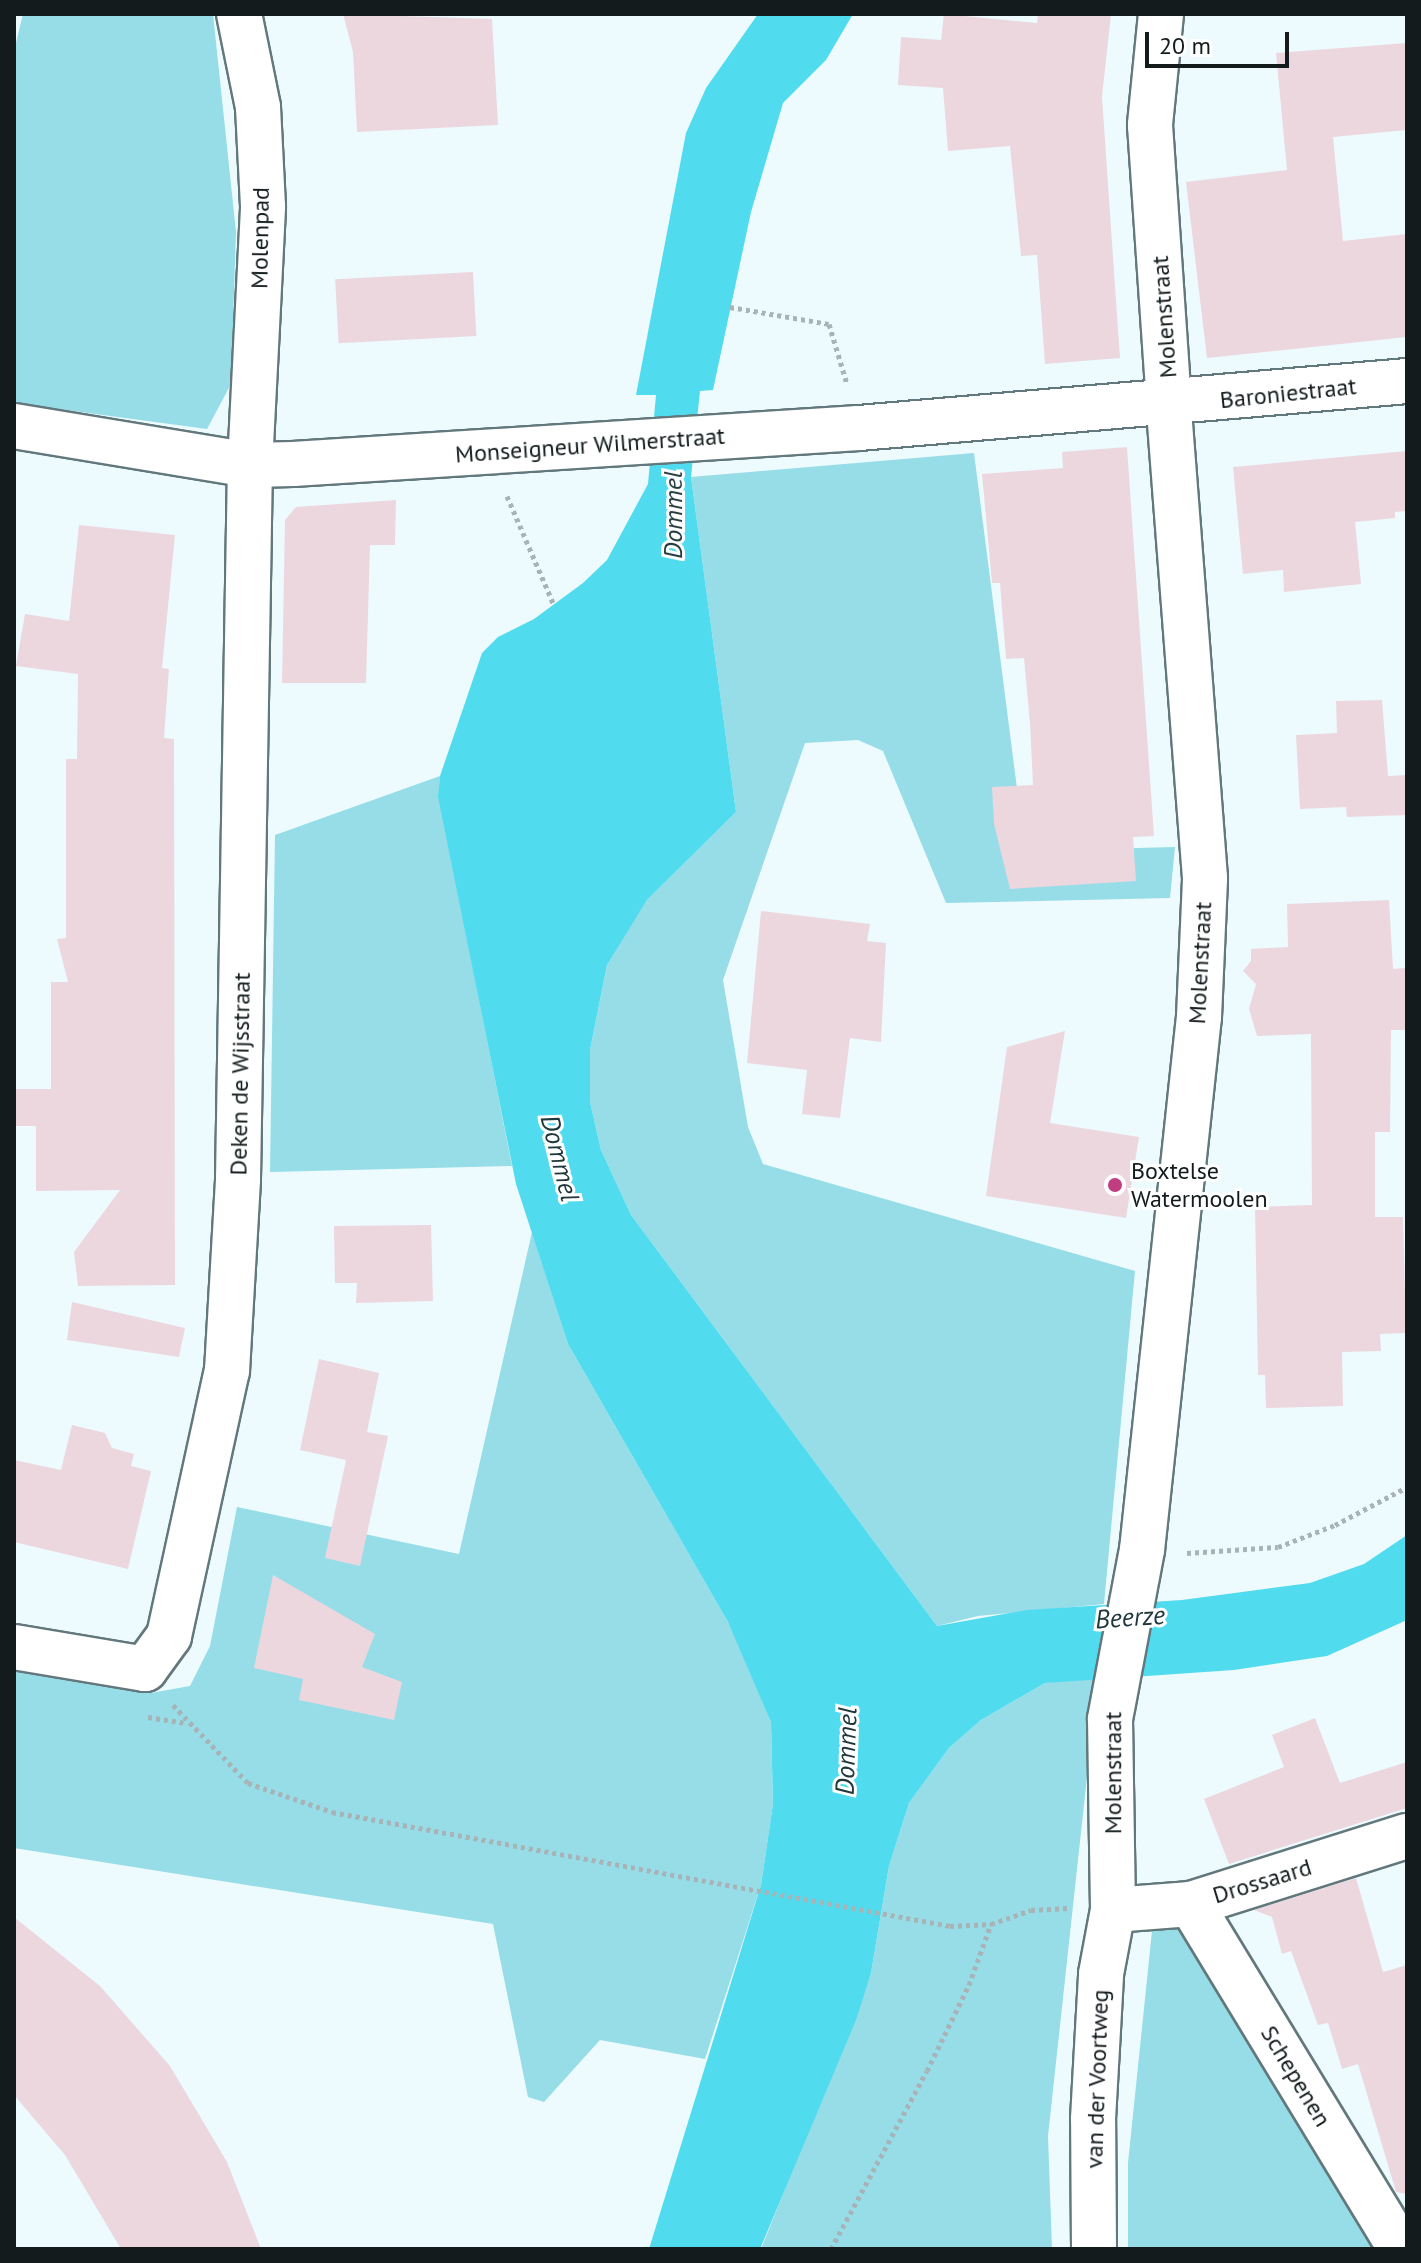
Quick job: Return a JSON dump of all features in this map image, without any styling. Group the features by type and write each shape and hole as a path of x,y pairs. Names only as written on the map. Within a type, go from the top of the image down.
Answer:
{"street":[{"name":"Molenpad","path":"239,14 258,107 263,206 250,465"},
{"name":"Molenstraat","path":"1113,1910 1110,1719 1142,1550 1199,1017 1205,878 1150,125 1161,14"},
{"name":"Baroniestraat","path":"1169,405 1407,381"},
{"name":"Monseigneur Wilmerstraat","path":"14,426 250,465 502,452 1169,405"},
{"name":"Deken de Wijsstraat","path":"145,1669 169,1636 190,1559 227,1371 234,1304 250,465"},
{"path":"14,1647 145,1669"},
{"name":"Drossaard","path":"1113,1910 1191,1904 1407,1836"},
{"name":"Schepenen","path":"1191,1904 1401,2249"},
{"name":"van der Voortweg","path":"1094,2249 1098,2032 1113,1910"}],"path":[{"path":"730,307 829,324 859,428"},
{"path":"502,452 508,509 554,605"},
{"path":"1142,1550 1210,1554 1278,1547 1335,1525 1407,1487"},
{"path":"145,1669 186,1723 248,1783 332,1812 950,1926 991,1924 1031,1910 1113,1910"},
{"path":"831,2249 934,2057 991,1924"}],"shaded area":[{"path":"23,14 213,14 236,232 231,384 207,429 14,403 14,51"},
{"path":"974,453 1025,851 1175,847 1170,898 946,903 883,751 858,740 805,743 723,980 748,1127 763,1164 1135,1271 1104,1604 978,1616 937,1626 631,1215 601,1150 590,1102 590,1050 607,965 626,933 647,900 736,812 691,477"},
{"path":"440,776 439,797 512,1166 270,1172 275,835"},
{"path":"532,1232 568,1344 728,1622 756,1681 771,1722 773,1804 761,1885 705,2059 600,2040 544,2102 528,2097 493,1924 14,1848 14,1667 151,1693 190,1686 210,1646 237,1507 459,1554"},
{"path":"1098,1676 1048,2136 1052,2249 761,2249 871,1973 889,1866 909,1803 949,1748 981,1720 1045,1683"},
{"path":"1191,1925 1385,2249 1128,2249 1128,2163 1152,1931"}],"water":[{"path":"758,14 853,14 826,60 783,103 751,212 713,390 700,391 691,477 736,812 647,900 607,965 590,1050 590,1102 601,1150 631,1215 937,1626 1027,1610 1182,1600 1310,1583 1364,1564 1407,1535 1407,1620 1327,1656 1234,1670 1045,1683 981,1720 949,1748 909,1803 889,1866 871,1973 856,2020 760,2249 649,2249 761,1885 773,1804 771,1722 728,1622 568,1344 516,1184 438,797 440,776 482,653 498,637 534,619 583,583 607,560 648,484 656,395 636,395 686,133 706,88"}],"building":[{"path":"343,14 492,19 498,125 357,132 353,52"},
{"path":"944,14 1037,23 1038,14 1111,14 1102,97 1120,358 1045,364 1037,255 1021,256 1010,146 948,151 943,88 898,85 901,37 941,40"},
{"path":"1407,43 1407,130 1333,137 1343,241 1407,234 1407,337 1207,358 1186,182 1287,170 1276,53"},
{"path":"473,272 476,336 339,343 335,279"},
{"path":"1127,447 1154,836 1133,837 1136,881 1010,889 994,824 992,787 1033,785 1030,724 1024,658 1006,659 1000,583 992,583 982,474 1063,468 1062,452"},
{"path":"1407,451 1407,511 1395,512 1395,518 1355,522 1361,584 1284,592 1283,570 1243,574 1233,467"},
{"path":"396,500 395,545 370,545 366,683 282,683 285,520 296,507"},
{"path":"79,525 175,535 162,668 169,669 164,738 174,739 175,1285 78,1286 74,1252 120,1190 36,1191 36,1126 14,1126 14,1089 51,1089 51,982 68,982 57,939 66,938 66,759 77,759 78,674 16,666 25,614 69,621"},
{"path":"1382,700 1388,776 1406,775 1407,815 1347,817 1346,807 1300,809 1296,735 1337,733 1336,701"},
{"path":"1389,900 1393,969 1405,968 1407,1030 1391,1030 1390,1132 1375,1132 1375,1217 1403,1217 1406,1333 1380,1334 1381,1351 1342,1352 1343,1406 1266,1408 1265,1375 1258,1375 1255,1207 1312,1205 1311,1034 1257,1036 1249,1009 1256,984 1243,971 1251,961 1251,949 1288,947 1287,904"},
{"path":"761,911 870,924 867,941 886,943 881,1042 850,1038 840,1118 802,1114 807,1070 747,1063"},
{"path":"1065,1031 1050,1123 1139,1137 1126,1218 986,1196 1007,1047"},
{"path":"431,1225 433,1301 356,1303 357,1283 335,1283 334,1226"},
{"path":"72,1302 185,1328 179,1357 67,1340"},
{"path":"319,1359 379,1373 367,1432 388,1436 360,1566 325,1558 346,1460 300,1450"},
{"path":"72,1425 105,1433 112,1448 134,1454 131,1466 151,1471 128,1569 14,1542 14,1460 61,1470"},
{"path":"273,1575 375,1634 362,1667 402,1682 394,1720 299,1700 303,1679 254,1668"},
{"path":"1315,1718 1340,1783 1407,1762 1407,1808 1229,1864 1204,1799 1284,1767 1272,1735"},
{"path":"1356,1878 1383,1972 1407,1965 1407,2194 1396,2192 1358,2064 1342,2069 1328,2023 1318,2025 1291,1951 1282,1954 1272,1917 1254,1910"},
{"path":"14,1917 100,1986 170,2066 227,2162 261,2249 121,2249 65,2155 14,2095"}],"place":[{"name":"Boxtelse Watermoolen","path":"1115,1185"}],"water label":[{"name":"Dommel","path":"673,515"},
{"name":"Dommel","path":"560,1158"},
{"name":"Beerze","path":"1130,1617"},
{"name":"Dommel","path":"846,1751"}]}
